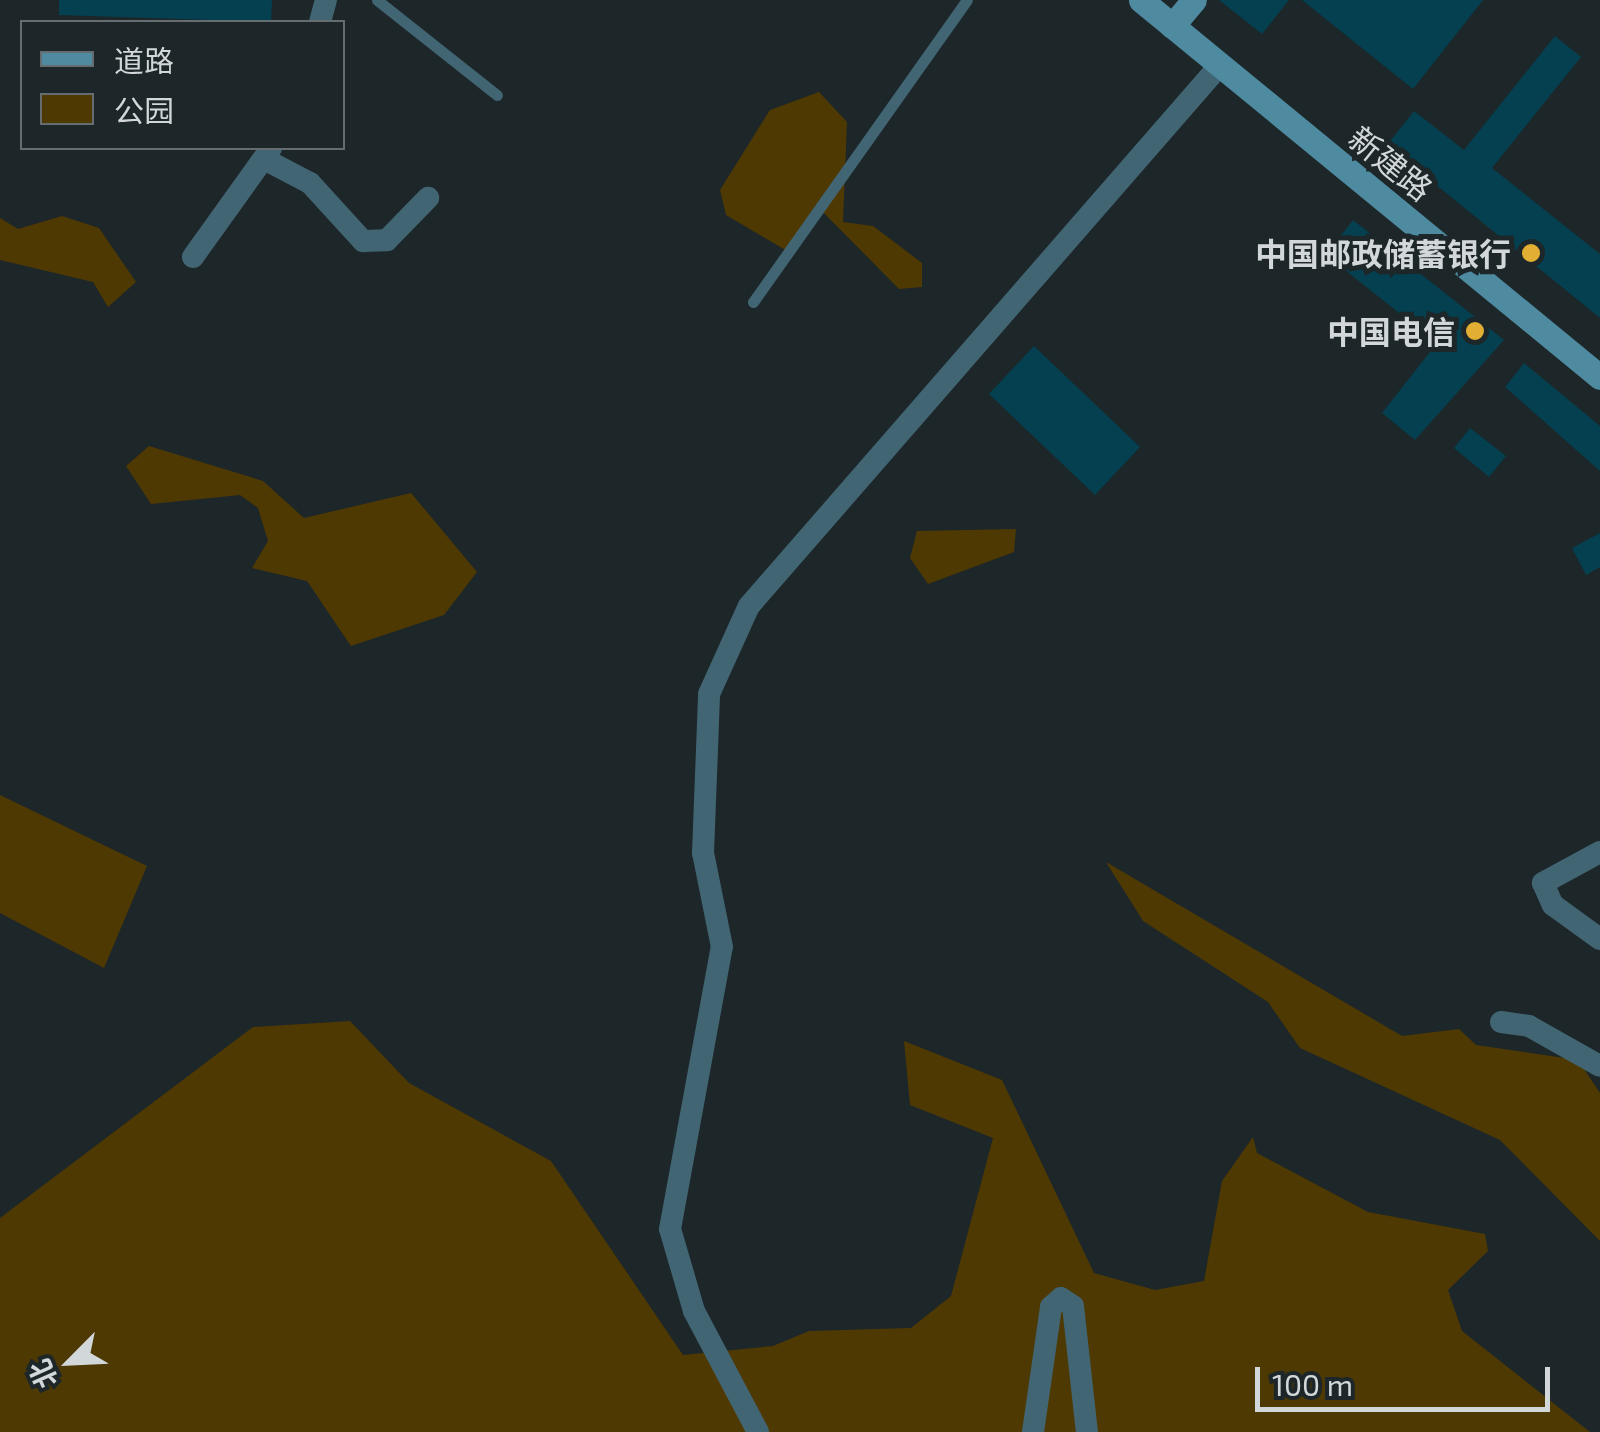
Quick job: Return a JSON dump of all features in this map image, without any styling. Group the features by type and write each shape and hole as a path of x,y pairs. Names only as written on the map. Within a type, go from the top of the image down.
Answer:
{"main road":[{"name":"新建路","path":"1141,0 1600,377"},
{"path":"1172,26 1194,0"}],"street":[{"path":"758,1432 694,1310 670,1228 722,946 703,853 708,694 749,606 1220,65"},
{"path":"193,257 268,154 310,184 363,241 387,240 428,198"},
{"path":"1600,852 1543,883 1553,905 1600,939"},
{"path":"1501,1022 1529,1026 1600,1066"},
{"path":"1033,1432 1050,1307 1061,1298 1073,1309 1087,1432"}],"lane":[{"path":"377,0 497,95"},
{"path":"753,302 966,0"}],"green space":[{"path":"819,92 847,122 843,222 873,226 922,263 922,287 899,289 816,205 787,251 726,215 720,190 770,110"},
{"path":"62,216 99,228 136,282 108,307 93,282 0,260 0,218 18,229"},
{"path":"149,446 263,481 304,518 411,493 477,572 444,615 351,646 307,581 252,568 268,541 258,508 240,495 151,504 126,466"},
{"path":"1016,529 1014,552 928,584 910,558 917,531"},
{"path":"0,795 147,866 104,968 0,913"},
{"path":"1106,862 1402,1036 1459,1029 1476,1045 1578,1060 1600,1093 1600,1241 1500,1140 1300,1048 1268,1002 1143,921"},
{"path":"350,1021 409,1083 551,1161 683,1355 773,1346 809,1331 911,1328 951,1296 993,1138 910,1105 904,1041 1002,1080 1094,1273 1155,1290 1204,1281 1222,1181 1253,1137 1257,1153 1368,1212 1485,1234 1488,1251 1448,1290 1462,1331 1590,1432 0,1432 0,1218 253,1027"}],"building":[{"path":"59,0 272,0 271,20 59,15"},
{"path":"1219,0 1289,0 1262,34"},
{"path":"1302,0 1483,0 1413,89"},
{"path":"1555,36 1581,57 1492,168 1600,254 1600,318 1387,145 1414,111 1464,150"},
{"path":"1353,220 1504,340 1415,440 1382,413 1437,343 1326,255"},
{"path":"1034,346 1140,447 1095,495 989,394"},
{"path":"1524,363 1600,426 1600,471 1505,387"},
{"path":"1470,428 1506,456 1489,477 1454,448"},
{"path":"1600,533 1600,567 1586,575 1572,548"}],"place":[{"name":"中国邮政储蓄银行","path":"1531,253"},
{"name":"中国电信","path":"1475,331"}]}
